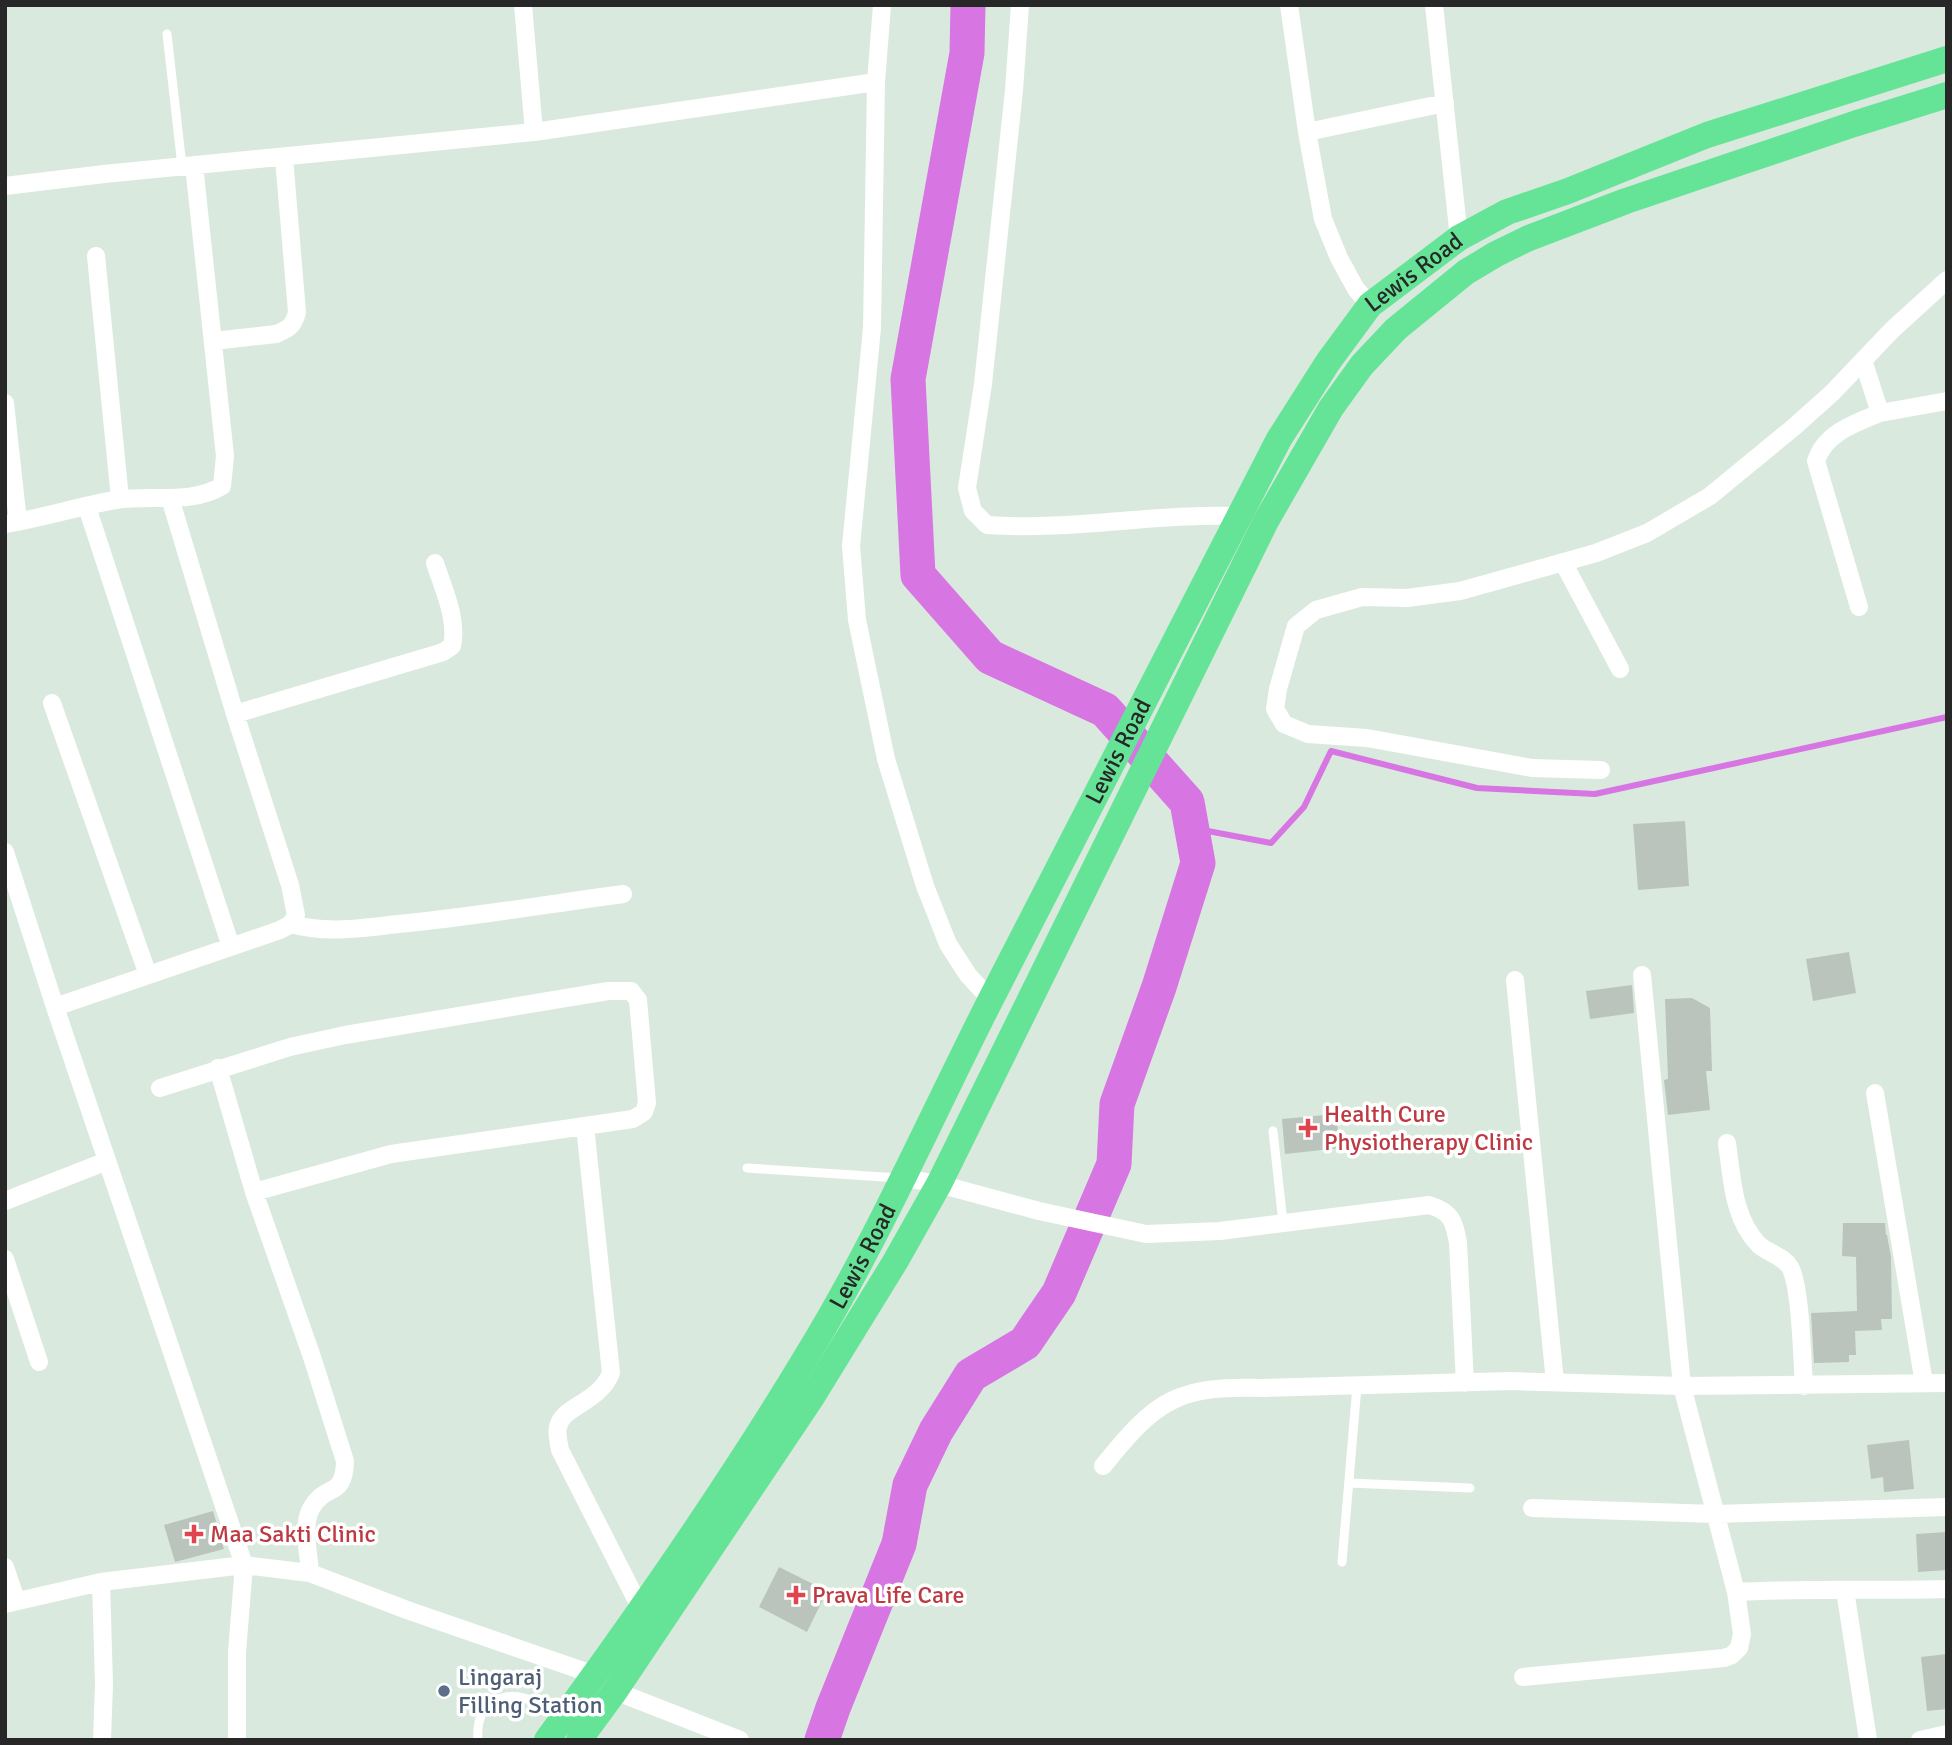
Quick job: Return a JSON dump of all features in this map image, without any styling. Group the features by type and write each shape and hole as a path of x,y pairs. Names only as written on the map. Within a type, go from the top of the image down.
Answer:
{"main road":[{"name":"Lewis Road","path":"579,1740 641,1609 732,1475 809,1352 905,1178 991,1000 1279,439 1328,362 1370,305 1459,239 1507,212 1568,191 1707,135 1947,59"},
{"name":"Lewis Road","path":"547,1740 563,1717 605,1683 812,1397 895,1262 939,1184 1266,521 1331,408 1362,365 1396,329 1447,287 1496,254 1571,221 1947,95"},
{"path":"1430,260 1447,287"}],"street":[{"path":"523,5 534,132"},
{"path":"882,5 876,82 872,328 851,546 856,620 886,759 925,886 948,944 968,975 991,1000"},
{"path":"1020,5 984,384 967,488 973,511 987,525 1009,527 1199,515 1239,516"},
{"path":"1289,5 1307,132 1323,219 1339,258 1356,289 1370,305"},
{"path":"1434,5 1459,239"},
{"path":"5,186 534,132 876,82"},
{"path":"1307,132 1445,103"},
{"path":"213,341 276,334 294,323 297,312 284,158"},
{"path":"5,403 12,523 120,499 170,498 212,492 222,486 225,456 213,341 188,166"},
{"path":"96,256 120,499"},
{"path":"1601,769 1532,768 1367,738 1308,734 1284,724 1275,709 1296,626 1316,610 1362,597 1407,598 1460,591 1596,553 1647,533 1710,496 1794,427 1947,280"},
{"path":"1863,360 1880,413"},
{"path":"1859,607 1816,461 1820,447 1857,422 1880,413 1947,401"},
{"path":"170,498 295,901 296,915 291,924"},
{"path":"87,507 232,947"},
{"path":"1563,562 1620,669"},
{"path":"235,714 443,652 452,646 455,635 435,563"},
{"path":"52,703 148,975"},
{"path":"5,852 244,1565 237,1653 237,1740"},
{"path":"55,1007 232,947 291,924 327,929 361,928 425,922 623,894"},
{"path":"1523,1677 1724,1658 1739,1648 1742,1634 1736,1592 1682,1386 1642,975"},
{"path":"1514,981 1555,1382"},
{"path":"160,1088 290,1047 345,1035 608,991 631,991 638,1000 647,1104 644,1112 633,1119 391,1154 254,1192"},
{"path":"218,1068 254,1192 345,1461 345,1476 338,1487 311,1507 307,1523 310,1573"},
{"path":"1875,1093 1924,1383"},
{"path":"585,1126 611,1373 606,1385 592,1398 561,1418 557,1429 560,1450 641,1609"},
{"path":"1727,1143 1738,1213 1760,1247 1789,1265 1796,1284 1804,1386"},
{"path":"5,1201 107,1161"},
{"path":"905,1178 1146,1234 1220,1231 1429,1205 1444,1210 1454,1222 1458,1243 1465,1382"},
{"path":"5,1259 39,1362"},
{"path":"1103,1466 1144,1419 1161,1405 1178,1397 1234,1387 1465,1382 1682,1386 1947,1383"},
{"path":"1532,1508 1716,1514 1947,1507"},
{"path":"5,1567 11,1602 101,1582 244,1565 310,1573 605,1683 740,1740"},
{"path":"101,1582 104,1684 102,1740"},
{"path":"1736,1592 1803,1588 1947,1589"},
{"path":"1845,1590 1868,1740"},
{"path":"1920,1740 1947,1734"}],"lane":[{"path":"167,34 188,166"},
{"path":"1273,1131 1283,1223"},
{"path":"747,1168 905,1178"},
{"path":"1342,1562 1357,1386"},
{"path":"1349,1483 1470,1488"},
{"path":"478,1740 479,1714 487,1704 506,1696 537,1702 563,1717"}],"building":[{"path":"1685,821 1689,886 1638,890 1633,824"},
{"path":"1849,952 1856,993 1813,1001 1806,959"},
{"path":"1632,985 1634,1013 1590,1019 1586,991"},
{"path":"1692,998 1710,1008 1712,1071 1706,1071 1710,1110 1668,1115 1664,1080 1668,1079 1665,999"},
{"path":"1336,1114 1340,1148 1285,1154 1282,1119"},
{"path":"1843,1223 1885,1223 1891,1257 1892,1319 1881,1319 1882,1330 1855,1331 1856,1355 1849,1355 1849,1362 1814,1363 1811,1313 1857,1311 1856,1257 1842,1256"},
{"path":"1909,1440 1914,1489 1884,1492 1883,1477 1871,1479 1867,1445"},
{"path":"213,1511 224,1549 175,1562 164,1525"},
{"path":"1947,1532 1947,1570 1918,1572 1916,1534"},
{"path":"779,1567 827,1591 807,1632 759,1607"},
{"path":"1947,1654 1947,1709 1927,1711 1921,1657"}],"waterway":[{"path":"822,1740 899,1544 910,1485 936,1431 971,1375 1025,1343 1059,1293 1114,1164 1117,1104 1159,987 1198,863 1187,802 1105,710 990,657 918,575 908,379 967,53 968,5"},
{"path":"1192,828 1271,843 1304,807 1331,751 1477,788 1595,794 1947,717"}],"place":[{"name":"Health Cure Physiotherapy Clinic","path":"1308,1128"},
{"name":"Maa Sakti Clinic","path":"194,1534"},
{"name":"Prava Life Care","path":"796,1595"},
{"name":"Lingaraj Filling Station","path":"444,1691"}]}
